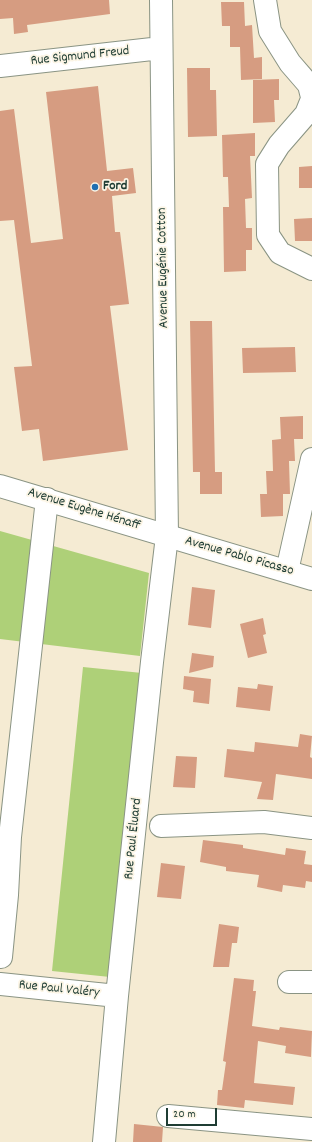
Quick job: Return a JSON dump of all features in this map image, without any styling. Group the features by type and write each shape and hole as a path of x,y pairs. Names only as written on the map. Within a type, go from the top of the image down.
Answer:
{"street":[{"name":"Avenue Eugénie Cotton","path":"161,0 167,536"},
{"path":"265,0 270,31 290,63 311,91 306,114 279,145 267,164 268,235 280,253 312,269"},
{"name":"Rue Sigmund Freud","path":"0,66 161,48"},
{"path":"287,571 306,508 312,459"},
{"name":"Avenue Eugène Hénaff","path":"0,486 167,536"},
{"path":"1,957 7,895 10,837 47,499"},
{"name":"Avenue Pablo Picasso","path":"167,536 312,579"},
{"name":"Rue Paul Éluard","path":"104,1142 152,662 167,536"},
{"path":"161,826 264,822 312,828"},
{"path":"288,982 312,982"},
{"name":"Rue Paul Valéry","path":"0,984 118,996"},
{"path":"168,1116 312,1130"}],"green space":[{"path":"0,531 149,573 140,656 0,639"},
{"path":"83,667 142,673 110,977 52,971"}],"building":[{"path":"0,0 109,0 110,14 27,25 28,32 14,34 13,18 0,19"},
{"path":"221,2 244,2 245,26 252,25 254,58 262,57 262,79 241,80 240,47 230,47 230,26 222,26"},
{"path":"187,68 210,68 210,90 216,90 217,136 188,137"},
{"path":"279,79 279,100 274,100 275,122 253,123 253,80"},
{"path":"98,86 107,171 133,168 136,193 112,196 115,232 120,232 129,304 110,306 128,450 43,461 39,429 22,431 14,367 32,366 14,220 0,221 0,111 14,109 31,243 63,239 46,92"},
{"path":"255,133 255,156 250,156 252,198 245,199 246,228 252,228 252,250 246,250 246,271 224,272 223,207 229,207 228,177 223,177 222,135"},
{"path":"312,166 312,188 299,188 299,167"},
{"path":"312,218 312,241 295,241 294,219"},
{"path":"190,321 212,321 215,472 222,472 222,494 200,494 200,472 193,472"},
{"path":"295,347 296,372 243,373 242,348"},
{"path":"303,416 303,439 294,439 295,461 289,461 290,494 283,494 283,516 261,517 260,494 267,494 266,471 273,471 272,440 281,439 280,417"},
{"path":"192,587 215,590 211,628 188,625"},
{"path":"263,618 266,634 263,635 267,653 248,658 240,624"},
{"path":"192,653 214,656 213,667 189,673"},
{"path":"184,676 211,679 209,704 193,702 194,691 183,689"},
{"path":"258,684 273,686 270,711 236,707 238,687 257,689"},
{"path":"300,734 312,736 310,757 312,758 312,779 276,774 273,800 257,799 262,782 224,777 227,749 254,752 255,742 298,747"},
{"path":"176,756 197,757 195,788 173,787"},
{"path":"203,840 243,845 243,848 285,855 286,848 306,851 304,864 312,865 312,882 306,881 305,888 283,885 282,892 257,887 259,875 226,871 226,867 200,862"},
{"path":"161,863 185,866 181,899 157,897"},
{"path":"219,924 239,927 237,943 232,943 229,967 213,967"},
{"path":"234,978 254,980 253,991 256,991 252,1026 279,1030 280,1027 312,1031 311,1057 285,1053 286,1046 258,1041 254,1083 295,1087 293,1105 245,1100 244,1108 217,1105 218,1090 222,1090 226,1062 223,1061"},
{"path":"134,1124 163,1127 162,1142 133,1142"}],"place":[{"name":"Ford","path":"95,187"}]}
